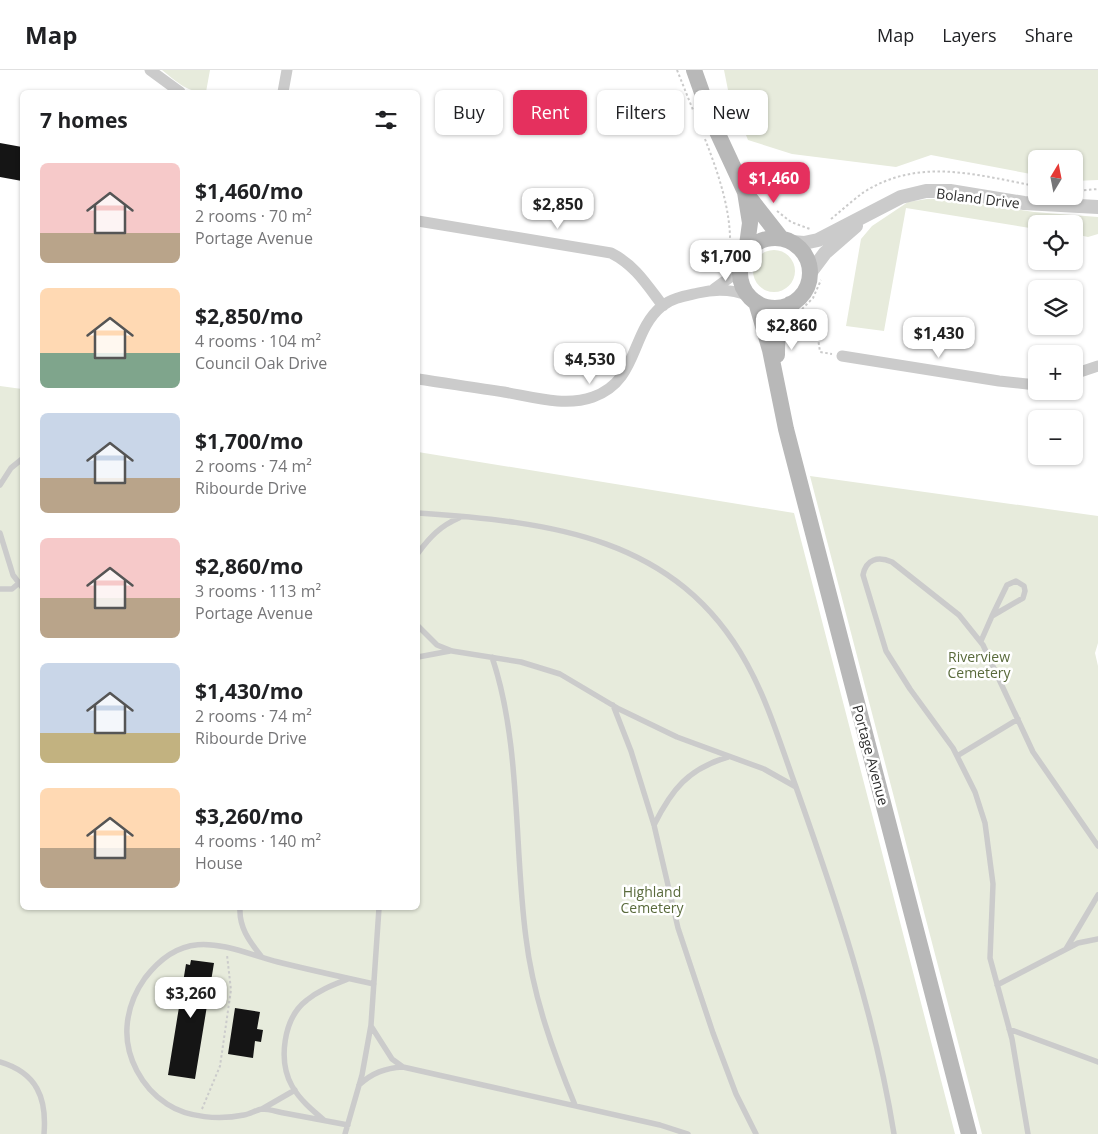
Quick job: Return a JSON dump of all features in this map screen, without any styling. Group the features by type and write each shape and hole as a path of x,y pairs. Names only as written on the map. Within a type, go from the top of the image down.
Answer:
{"main road":[{"path":"694,70 712,121 745,192 786,240 805,255 816,272 794,312 779,307 767,307 752,299 732,271 746,252 762,240 786,240"},
{"path":"745,192 750,223 746,252"},
{"name":"Portage Avenue","path":"752,299 776,375 786,429 969,1134"},
{"name":"Portage Avenue","path":"776,375 779,325 782,314 794,312"}],"street":[{"path":"150,70 177,90"},
{"path":"283,90 287,70"},
{"name":"Boland Drive","path":"786,240 804,243 818,240 864,218 901,197 926,191 950,191 1024,204 1098,206"},
{"name":"Boland Drive","path":"816,272 825,253 850,233 864,218"},
{"path":"420,221 610,254 638,272 663,306"},
{"path":"714,289 732,271"},
{"path":"420,379 559,401 584,400 601,394 621,378 632,362 646,325 663,306 676,298 714,289 738,291 752,299"},
{"path":"842,356 1028,384"},
{"path":"1083,371 1098,366"}],"lane":[{"path":"0,485 11,468 20,461"},
{"path":"420,513 527,524 585,536 639,558 670,576 691,591 712,612 746,662 758,685 796,787 854,964 875,1039 894,1134"},
{"path":"420,550 430,536 443,525 461,517"},
{"path":"0,533 8,564 20,583"},
{"path":"1028,1134 1009,1029 990,958 993,884 988,837 980,805 957,756 886,651 863,575 867,565 872,560 878,558 892,562 959,615 981,642 1033,752 1098,846"},
{"path":"981,642 992,616 1007,585 1016,581 1020,583 1025,591 1023,598 992,616"},
{"path":"0,589 12,590 20,586"},
{"path":"420,628 437,645 452,651 521,662 560,674 613,705 677,737 764,769 796,787"},
{"path":"420,657 452,651"},
{"path":"492,657 498,672 508,729 523,909 530,964 551,1040 575,1105"},
{"path":"613,705 631,751 654,825 669,896 684,946 726,1068 756,1134"},
{"path":"957,756 1018,719"},
{"path":"654,825 672,792 681,782 714,761 729,757"},
{"path":"1066,949 1098,895"},
{"path":"240,910 244,930 249,941 261,956"},
{"path":"345,1134 359,1085 371,1025 379,910"},
{"path":"997,985 1078,943 1098,939"},
{"path":"295,1090 262,1109 245,1115 222,1118 184,1112 167,1104 143,1082 128,1048 128,1016 133,1000 144,980 158,964 175,951 191,945 226,946 374,984"},
{"path":"324,1120 295,1090 286,1068 284,1049 287,1033 294,1016 305,1001 324,988 348,978"},
{"path":"371,1025 392,1059 402,1067"},
{"path":"1009,1029 1098,1062"},
{"path":"0,1062 28,1077 39,1092 46,1112 44,1134"},
{"path":"359,1085 375,1073 389,1068 402,1067 575,1105 660,1125 688,1134"},
{"path":"262,1109 348,1125"}],"path":[{"path":"677,70 694,112"},
{"path":"704,135 722,182 730,257 728,267 732,271"},
{"path":"1083,190 1098,189"},
{"path":"774,209 792,222 814,230"},
{"path":"816,272 813,298 794,312 791,324 812,328 818,333 820,352 842,356"},
{"path":"200,1115 220,1066 231,990 226,946"}],"green space":[{"path":"162,70 210,70 206,90 191,90"},
{"path":"724,70 1098,70 1098,180 1083,181 1083,150 1028,150 1028,173 931,155 896,167 792,154 748,140 746,135 768,135 768,90 728,90"},
{"path":"927,199 948,199 1034,212 1072,215 1028,215 1028,228 906,208 884,331 846,326 861,239 872,226 908,202"},
{"path":"1083,216 1098,217 1098,234 1088,237 1083,236"},
{"path":"778,250 786,253 792,259 795,271 792,283 786,289 770,292 762,289 756,283 753,267 756,259 762,253"},
{"name":"Highland Cemetery","path":"0,386 20,389 20,910 420,910 420,452 794,513 955,1134 0,1134"},
{"name":"Riverview Cemetery","path":"810,476 1098,516 1098,643 1095,653 1098,666 1098,1134 982,1134"}],"building":[{"path":"0,143 20,147 20,181 0,177"},
{"path":"191,960 214,963 195,1079 168,1075 186,964 190,965"},
{"path":"235,1008 260,1012 257,1029 263,1030 261,1042 255,1041 253,1058 228,1054"}]}
